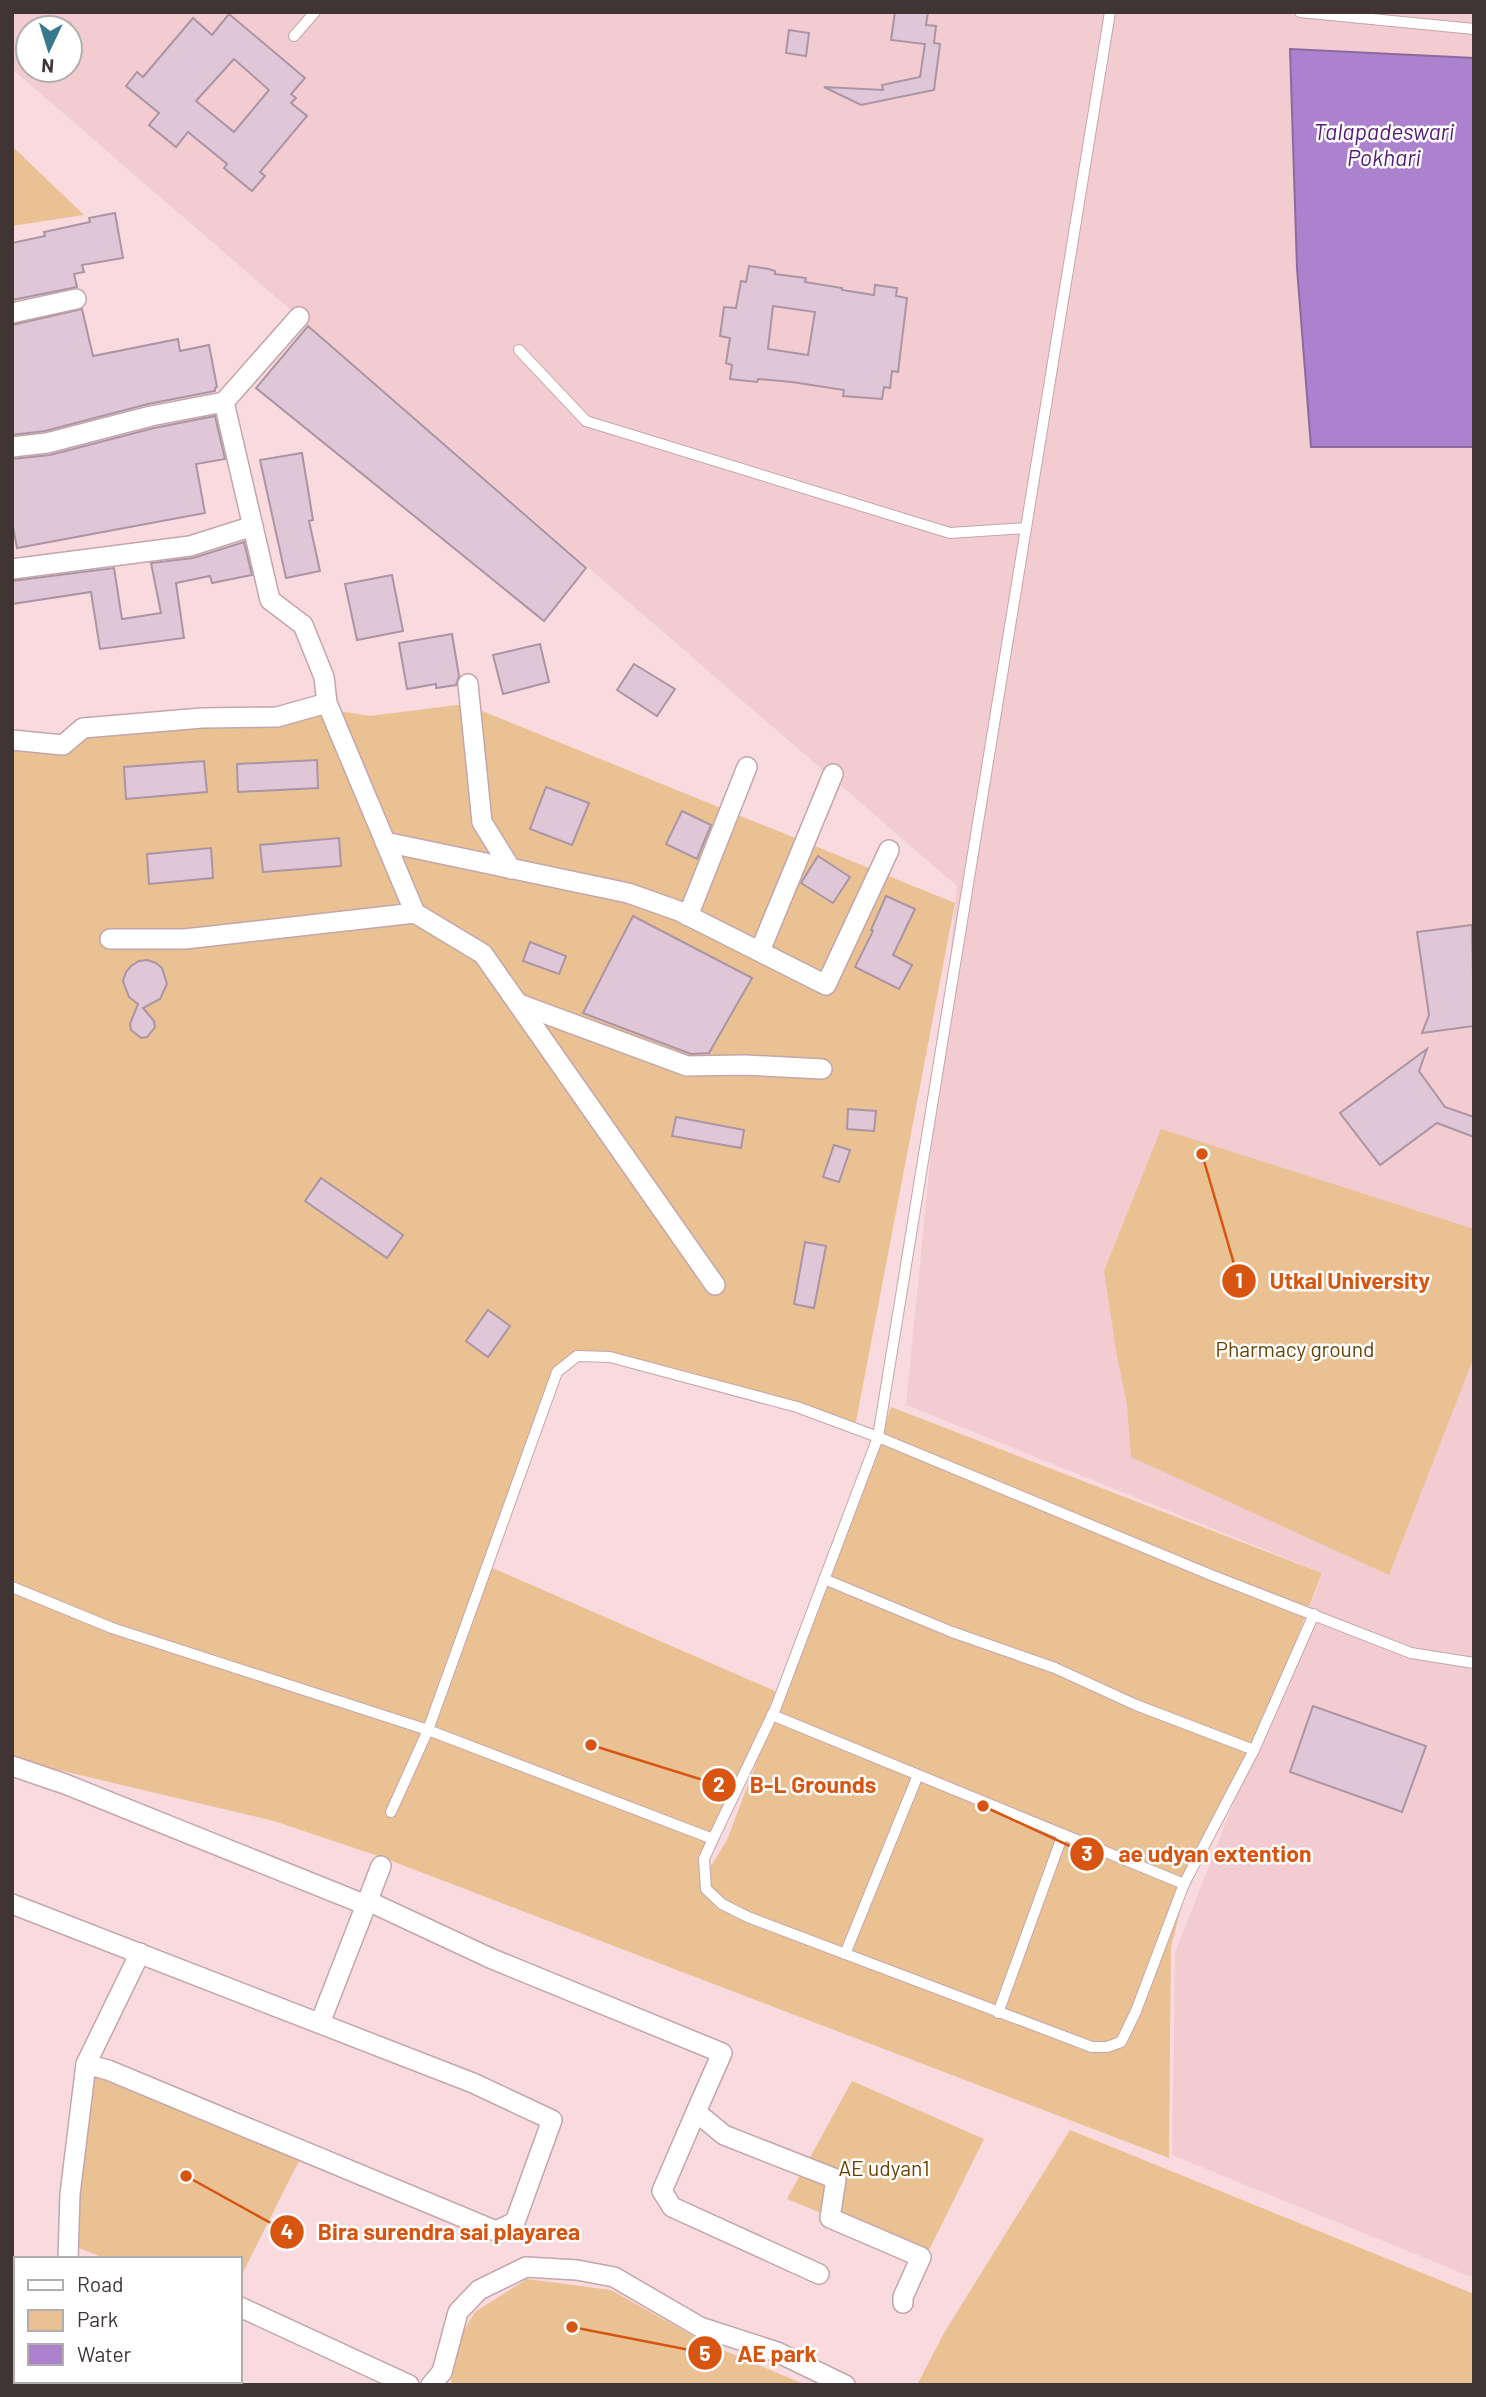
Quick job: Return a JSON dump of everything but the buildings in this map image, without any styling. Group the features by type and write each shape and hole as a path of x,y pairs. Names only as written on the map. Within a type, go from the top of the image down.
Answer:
{"street":[{"path":"12,313 76,299"},
{"path":"12,447 47,443 150,416 223,402 299,317"},
{"path":"223,402 270,600 303,625 324,677 327,703 415,913 483,954 715,1285"},
{"path":"12,569 190,546 253,526"},
{"path":"468,684 482,822 511,869"},
{"path":"12,740 63,745 83,728 202,718 277,717 327,703"},
{"path":"688,916 747,767"},
{"path":"760,951 833,774"},
{"path":"385,842 628,893 688,916 826,985 889,850"},
{"path":"110,939 185,939 415,913"},
{"path":"519,1004 687,1066 745,1065 822,1069"},
{"path":"12,1766 65,1784 367,1903 490,1958 722,2053 662,2191 665,2199 672,2207 819,2274"},
{"path":"320,2024 381,1866"},
{"path":"12,1904 473,2083 552,2120 515,2222 496,2231 107,2070 86,2064"},
{"path":"68,2257 70,2194 86,2064 140,1953"},
{"path":"696,2112 724,2135 836,2179 830,2218 921,2257 903,2297 903,2303"},
{"path":"431,2385 442,2372 458,2312 479,2290 526,2267 577,2270 614,2277 700,2327 776,2352 845,2385"},
{"path":"242,2308 409,2385"}],"lane":[{"path":"294,37 315,12"},
{"path":"1110,12 878,1437 772,1715 704,1859 706,1889 722,1904 748,1917 998,2013 1092,2047 1107,2047 1121,2042 1136,2011 1184,1884 1254,1751 1314,1615"},
{"path":"1300,12 1474,29"},
{"path":"519,350 586,421 950,533 1026,528"},
{"path":"391,1812 428,1730 556,1372 577,1356 610,1357 797,1407 878,1437 1211,1575 1412,1653 1474,1663"},
{"path":"824,1580 952,1632 1055,1668 1136,1705 1254,1751"},
{"path":"12,1587 112,1628 428,1730 713,1839"},
{"path":"772,1715 1184,1884"},
{"path":"845,1954 918,1775"},
{"path":"998,2013 1063,1834"}],"shaded area":[{"path":"12,12 1474,12 1474,2278 1172,2155 1175,1953 1323,1573 906,1405 957,886 29,84 84,84 84,14 14,14 14,71"}],"green space":[{"path":"12,146 84,215 12,226"},
{"path":"465,704 955,903 855,1427 687,1376 577,1355 555,1372 488,1566 775,1691 772,1715 717,1845 701,1873 713,1863 727,1840 891,1407 1322,1573 1254,1750 1187,1885 1171,1947 1169,2158 384,1858 274,1821 12,1759 12,744 322,708 370,716"},
{"name":"Pharmacy ground","path":"1161,1129 1474,1229 1474,1357 1389,1575 1131,1457 1127,1405 1104,1271"},
{"path":"93,2076 300,2159 242,2274 242,2257 102,2257 79,2248 79,2193"},
{"name":"AE udyan1","path":"852,2081 984,2139 926,2256 787,2199"},
{"path":"1070,2130 1474,2294 1474,2385 917,2385 944,2333"},
{"path":"527,2279 611,2290 704,2342 806,2385 453,2385 445,2361 475,2312"}],"water":[{"name":"Talapadeswari Pokhari","path":"1290,49 1474,58 1474,447 1311,447 1297,268"}],"place":[{"name":"Utkal University","path":"1202,1154"},
{"name":"B-L Grounds","path":"591,1745"},
{"name":"ae udyan extention","path":"983,1806"},
{"name":"Bira surendra sai playarea","path":"186,2176"},
{"name":"AE park","path":"572,2327"}]}
